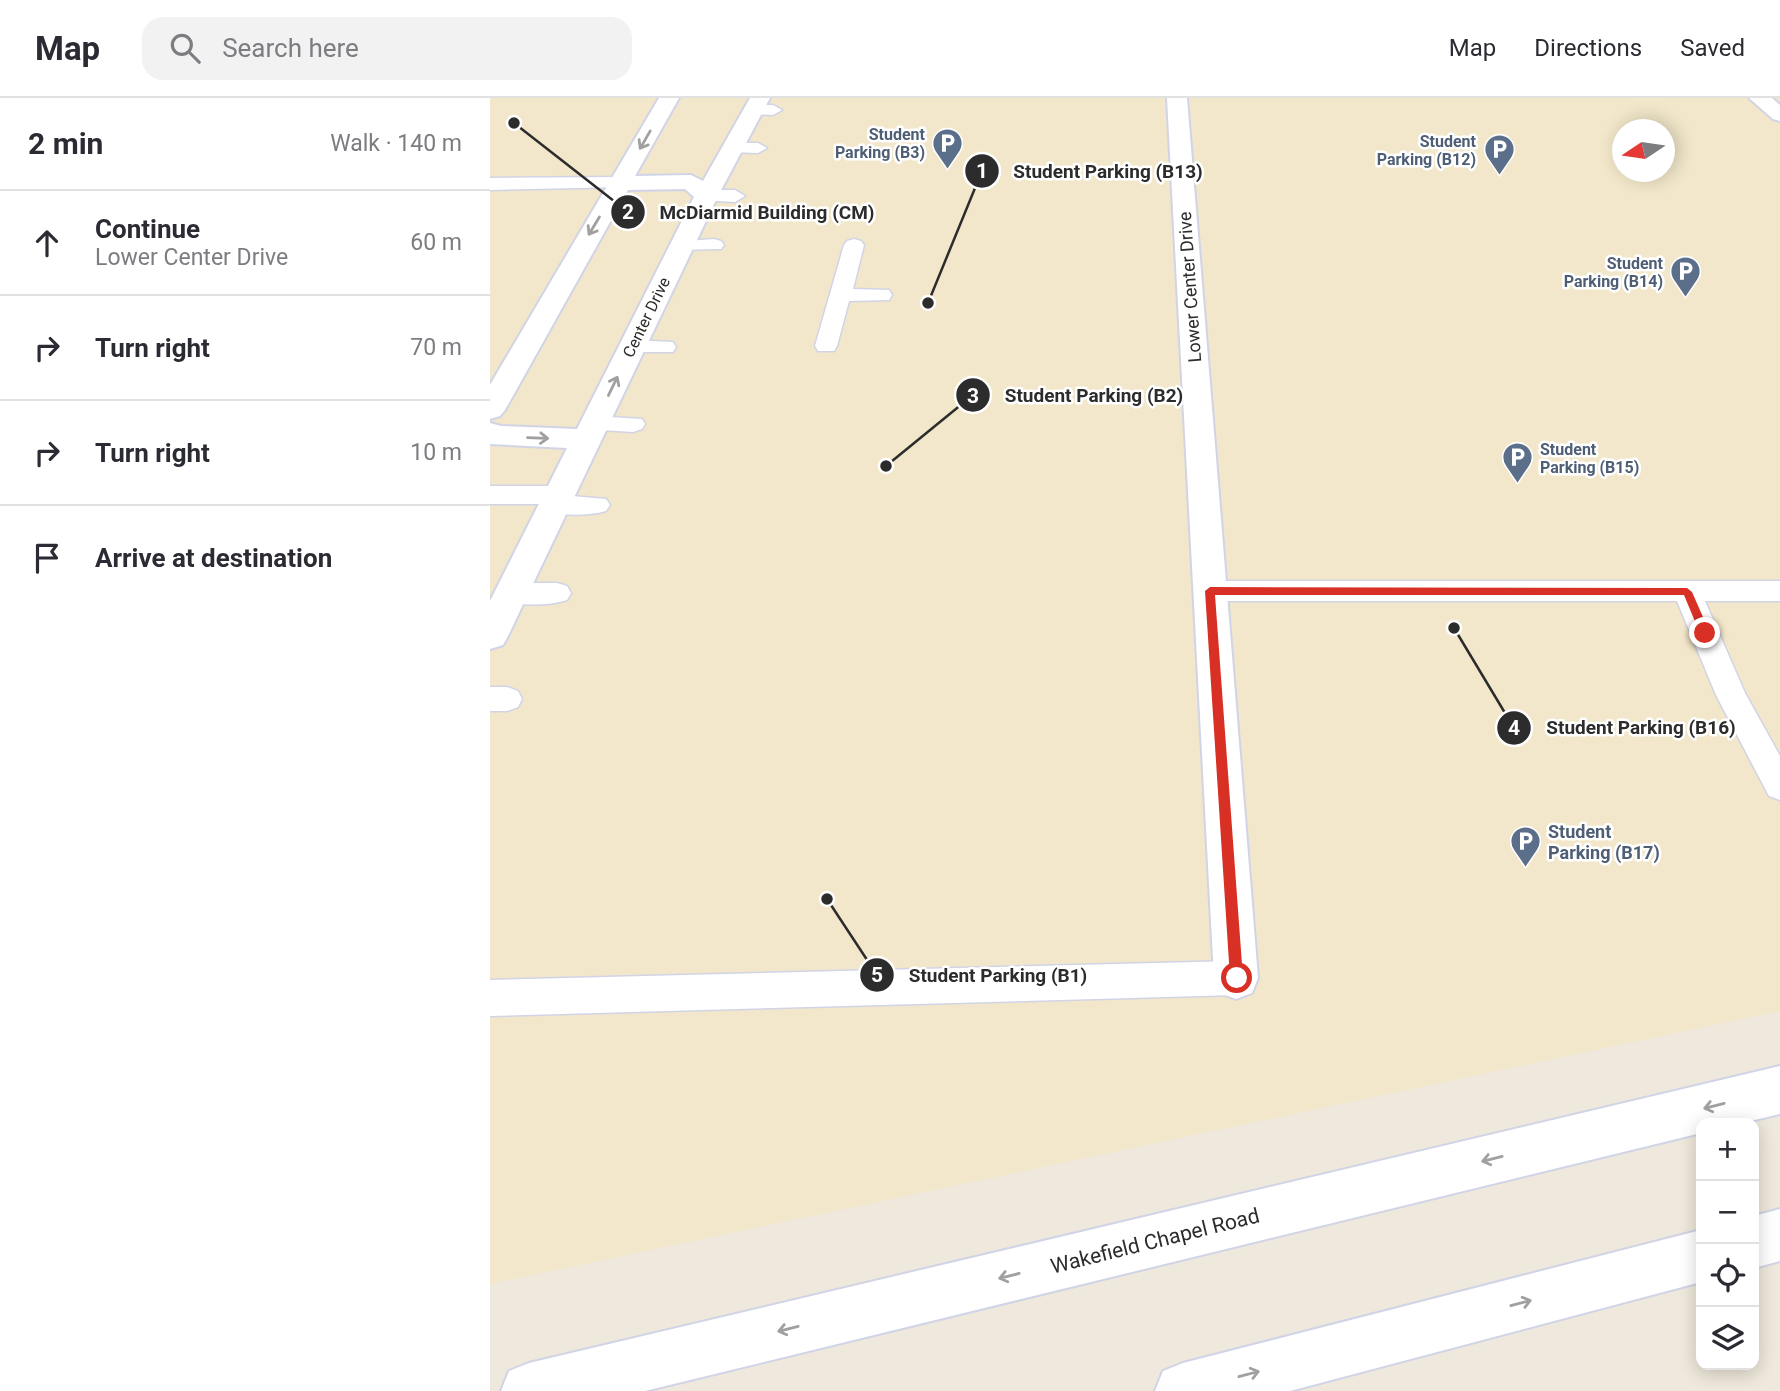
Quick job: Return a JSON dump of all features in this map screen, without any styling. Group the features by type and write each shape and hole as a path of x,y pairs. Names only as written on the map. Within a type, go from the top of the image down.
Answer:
{"street":[{"path":"490,410 669,98"},
{"name":"Lower Center Drive","path":"1177,98 1237,978"},
{"path":"1759,98 1780,115"},
{"name":"Center Drive","path":"490,636 706,196 762,106"},
{"path":"620,183 691,182 706,196"},
{"path":"490,432 492,435 591,431"},
{"name":"Wakefield Chapel Road","path":"529,1391 1780,1090"},
{"path":"1759,1241 1780,1235"},
{"path":"1183,1391 1696,1257"}],"lane":[{"path":"734,148 758,148"},
{"path":"490,184 620,183"},
{"path":"706,196 736,196"},
{"path":"681,246 714,245"},
{"path":"825,346 854,245"},
{"path":"840,295 881,295"},
{"path":"631,347 665,347"},
{"path":"591,431 633,424"},
{"path":"490,495 597,505"},
{"path":"1210,591 1780,591"},
{"path":"1687,592 1731,695 1780,786"},
{"path":"512,593 557,593"},
{"path":"490,998 1237,978"}],"shaded area":[{"path":"490,98 1780,98 1780,1011 490,1284"}],"place":[{"name":"McDiarmid Building (CM)","path":"514,123"},
{"name":"Student Parking (B3)","path":"948,170"},
{"name":"Student Parking (B12)","path":"1499,177"},
{"name":"Student Parking (B14)","path":"1686,299"},
{"name":"Student Parking (B13)","path":"928,303"},
{"name":"Student Parking (B2)","path":"886,466"},
{"name":"Student Parking (B15)","path":"1517,485"},
{"name":"Student Parking (B16)","path":"1454,628"},
{"name":"Student Parking (B17)","path":"1525,869"},
{"name":"Student Parking (B1)","path":"827,899"}],"route":[{"path":"1237,978 1210,591 1687,592 1705,633"}]}
